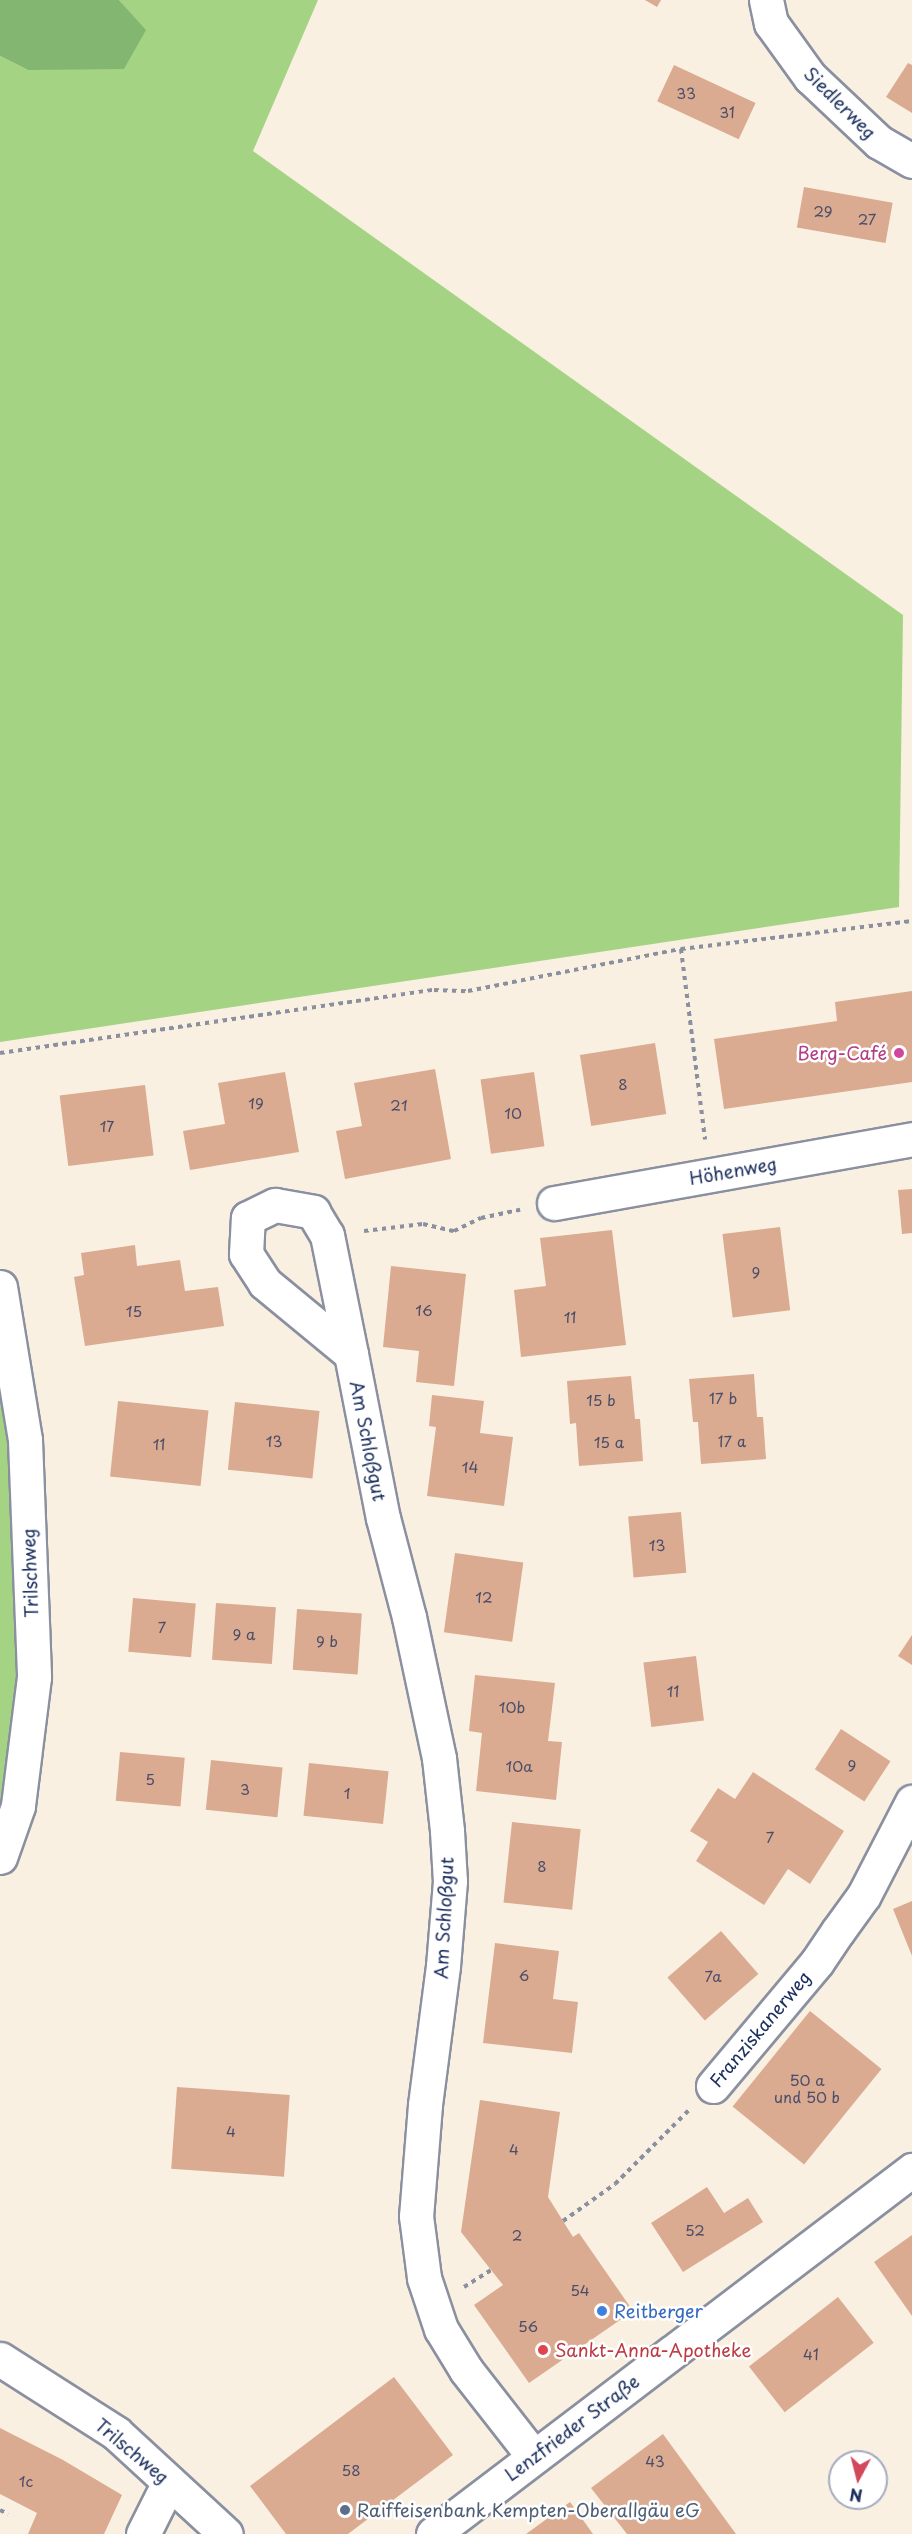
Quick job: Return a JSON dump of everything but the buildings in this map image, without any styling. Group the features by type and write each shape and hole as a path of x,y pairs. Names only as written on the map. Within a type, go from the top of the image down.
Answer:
{"street":[{"name":"Siedlerweg","path":"766,0 771,23 810,77 879,142 912,161"},
{"name":"Höhenweg","path":"554,1203 912,1139"},
{"name":"Am Schloßgut","path":"351,1354 265,1283 246,1254 248,1218 275,1205 313,1212 327,1235 351,1354 383,1518 409,1617 440,1758 447,1831 450,1881 443,1966 425,2105 417,2216 424,2278 441,2329 466,2370 534,2457"},
{"name":"Trilschweg","path":"0,1287 25,1440 34,1677 18,1806 0,1857"},
{"name":"Franziskanerweg","path":"713,2086 817,1962 864,1895 912,1802"},
{"name":"Lenzfrieder Straße","path":"433,2534 912,2170"},
{"name":"Trilschweg","path":"0,2359 116,2433 226,2534"},
{"path":"144,2534 169,2482"}],"path":[{"path":"0,1053 434,990 468,991 681,949 912,921"},
{"path":"681,949 710,1175"},
{"path":"327,1235 423,1224 454,1231 481,1218 554,1203"},
{"name":"Franziskanerweg","path":"563,2221 615,2184 713,2086"},
{"path":"0,2510 8,2514"}],"green space":[{"path":"0,0 119,0 146,30 124,69 28,70 0,56"},
{"path":"119,0 318,0 253,151 903,615 899,907 0,1042 0,56 28,70 145,30"},
{"path":"0,1361 13,1442 21,1676 0,1809"}],"place":[{"name":"Berg-Café","path":"899,1053"},
{"name":"Reitberger","path":"602,2311"},
{"name":"Sankt-Anna-Apotheke","path":"543,2350"},
{"name":"Raiffeisenbank Kempten-Oberallgäu eG","path":"345,2510"}]}
